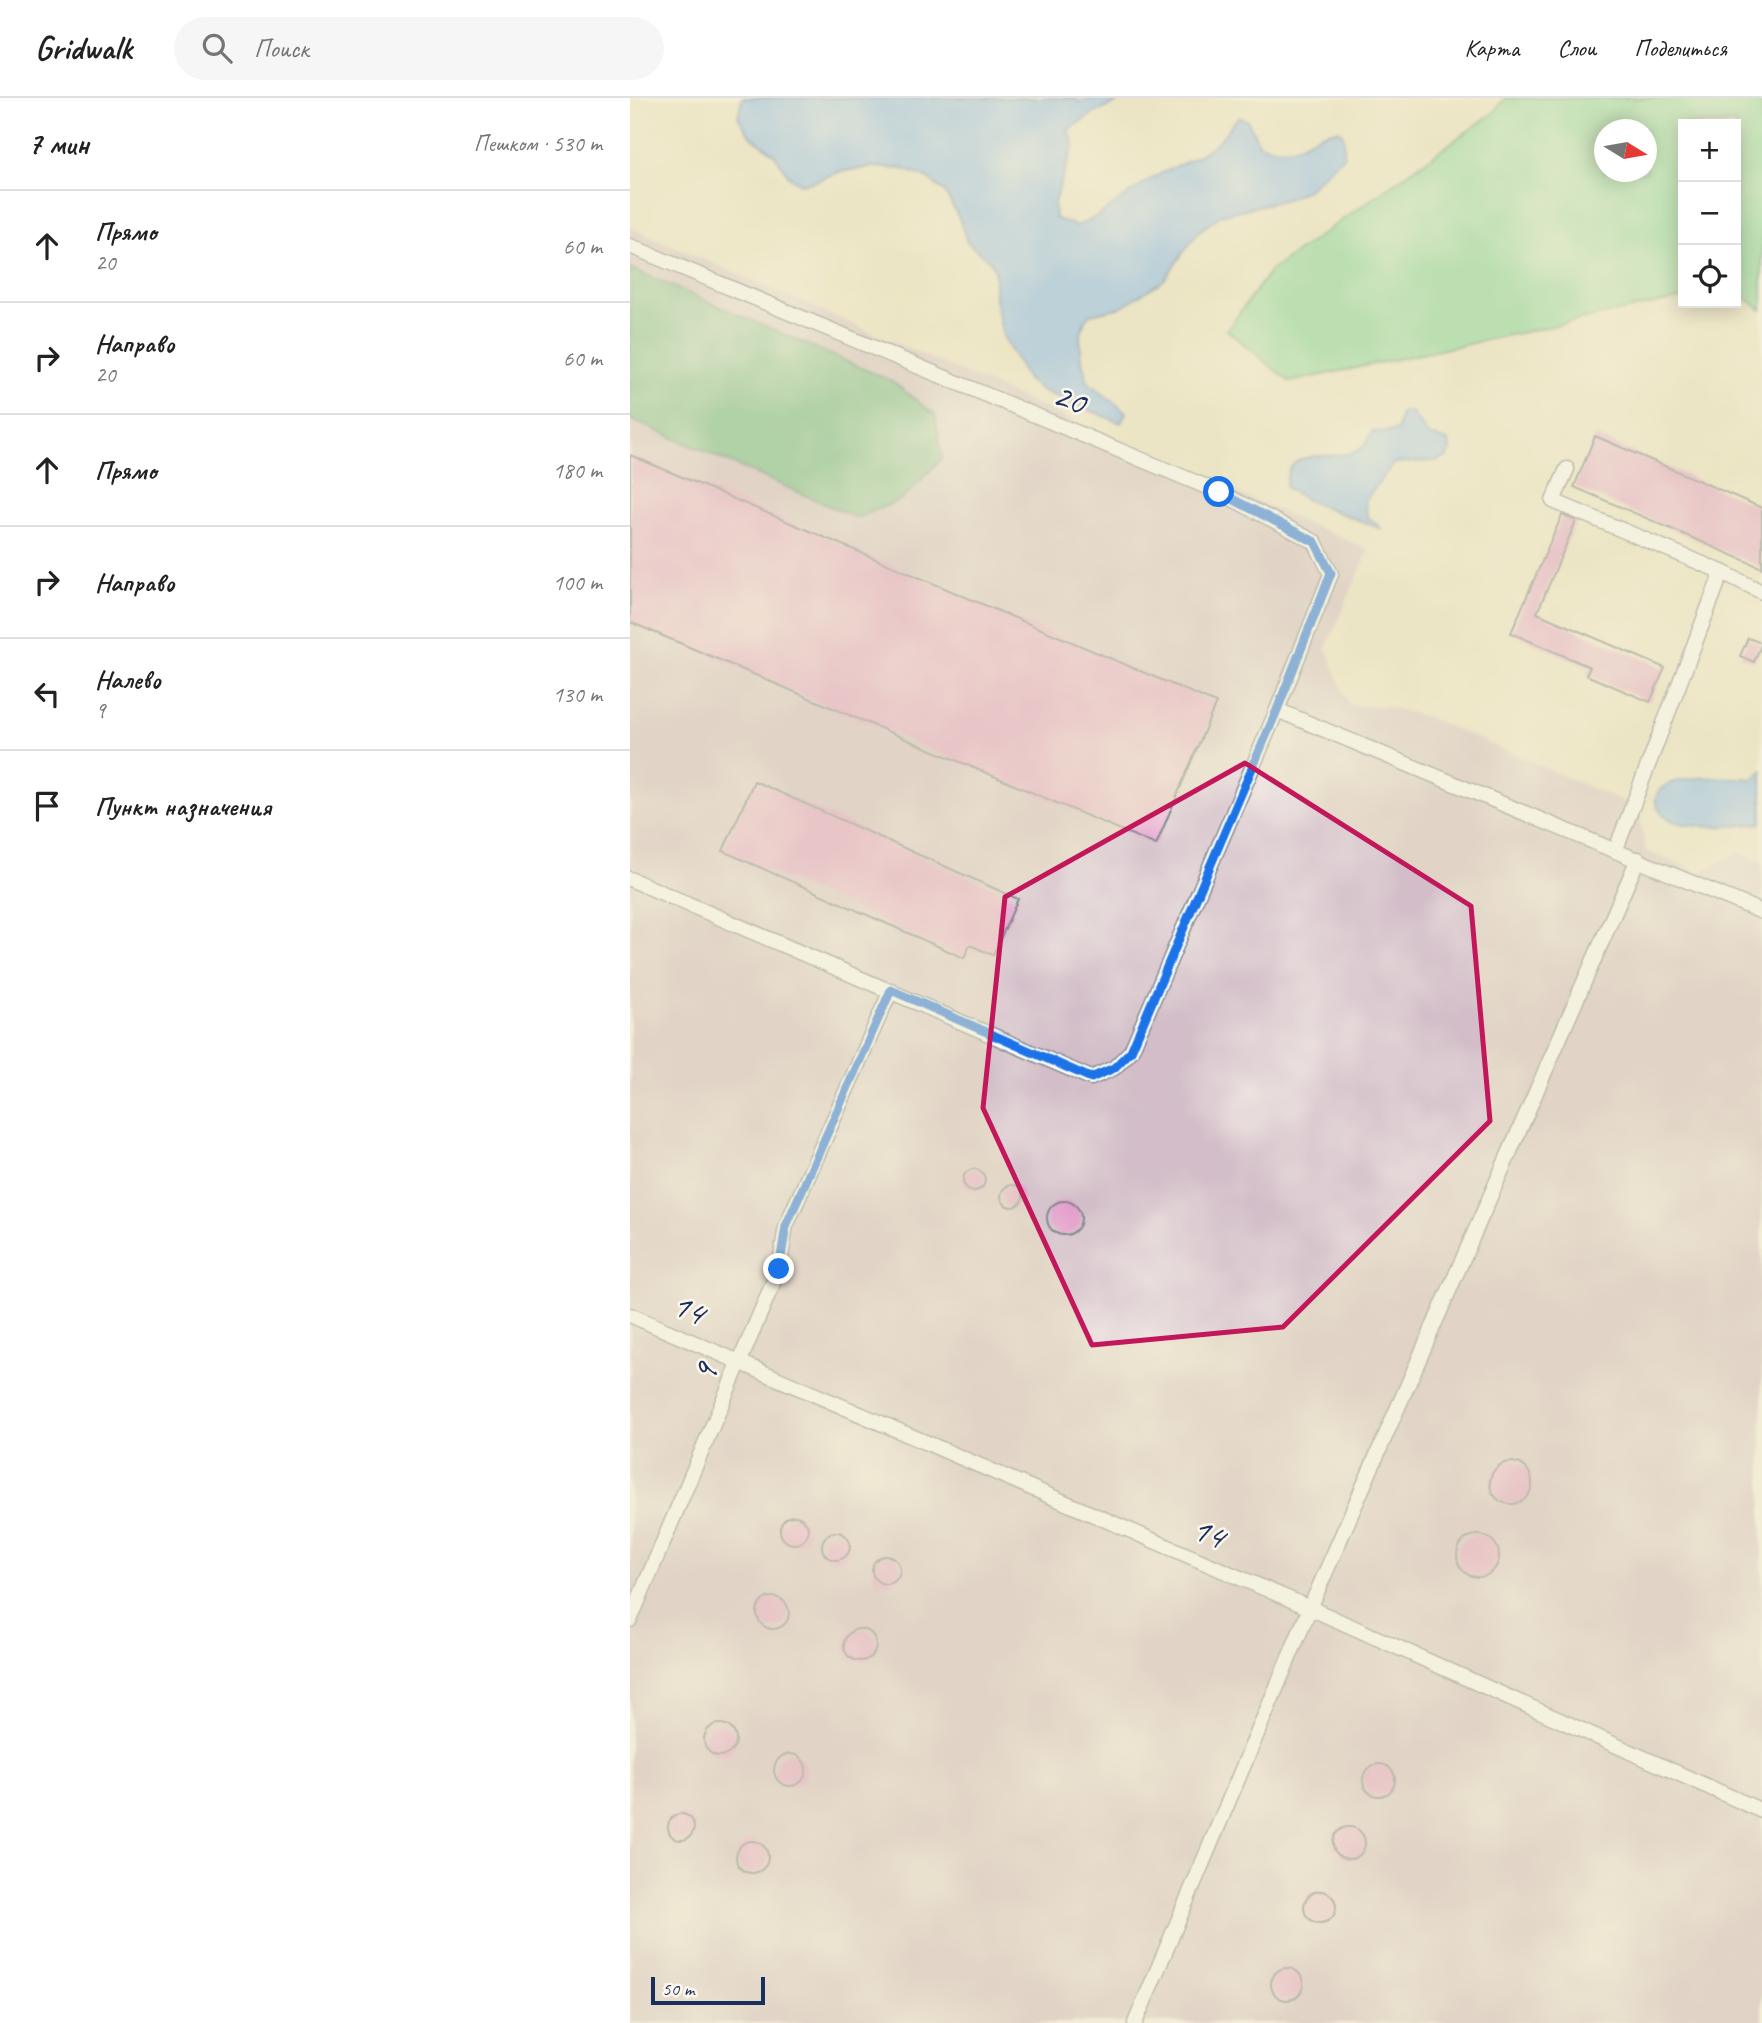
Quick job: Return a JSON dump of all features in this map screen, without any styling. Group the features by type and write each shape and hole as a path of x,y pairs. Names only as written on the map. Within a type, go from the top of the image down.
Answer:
{"lane":[{"name":"20","path":"630,246 1219,492 1315,542 1331,573 1277,710 1131,1051 1114,1068 1091,1078 630,879"},
{"path":"1567,469 1553,501 1722,572 1762,592"},
{"path":"1616,849 1722,572"},
{"path":"1277,710 1762,912"},
{"path":"1135,2023 1311,1608 1638,859"},
{"name":"9","path":"630,1620 779,1269 786,1226 891,990"},
{"name":"14","path":"630,1315 1311,1608 1762,1811"}],"highlighted area":[{"path":"1245,763 1471,906 1490,1121 1283,1327 1092,1345 983,1108 1005,897"}],"shaded area":[{"path":"630,227 1369,550 1326,648 1349,705 1387,707 1427,717 1638,808 1646,851 1700,872 1739,853 1762,863 1762,2023 630,2023"}],"green space":[{"path":"1505,98 1762,98 1762,310 1741,295 1741,119 1678,119 1678,299 1290,382 1227,330 1270,271 1493,113"},
{"path":"630,268 892,381 935,415 942,458 903,499 857,518 630,419"}],"water":[{"path":"742,98 1074,98 1078,102 1126,98 1068,130 1074,144 1054,203 1055,218 1076,226 1087,222 1153,178 1203,153 1221,138 1239,117 1248,121 1259,144 1274,148 1297,147 1321,134 1341,131 1344,138 1344,156 1307,190 1286,199 1221,215 1198,232 1164,280 1119,308 1091,314 1085,320 1080,337 1082,361 1088,382 1126,412 1121,423 1045,392 1027,380 1003,336 995,299 995,269 990,261 967,242 959,218 944,191 925,177 903,169 873,167 839,172 800,184 789,176 774,154 750,135 738,117"},
{"path":"1411,412 1428,435 1448,441 1450,450 1447,457 1436,461 1394,463 1365,501 1367,516 1382,529 1309,501 1286,488 1288,472 1295,463 1305,458 1355,452 1364,446 1372,432 1397,431 1401,413"},
{"path":"1762,771 1762,823 1712,827 1685,824 1665,816 1657,805 1656,797 1661,789 1671,783 1714,777 1753,779"}],"building":[{"path":"1595,436 1762,508 1762,568 1574,487"},
{"path":"630,455 1216,703 1156,845 630,622"},
{"path":"1562,515 1576,521 1537,613 1665,668 1650,702 1586,675 1590,667 1511,633"},
{"path":"1748,638 1762,643 1754,662 1740,656"},
{"path":"754,781 1018,899 993,955 970,945 964,958 723,851"},
{"path":"974,1169 982,1172 985,1180 982,1188 974,1191 966,1188 963,1180 966,1172"},
{"path":"1012,1185 1020,1188 1023,1196 1020,1204 1012,1207 1004,1204 1001,1196 1004,1188"},
{"path":"1064,1201 1076,1206 1081,1218 1076,1230 1064,1235 1052,1230 1047,1218 1052,1206"},
{"path":"1511,1462 1526,1468 1532,1483 1526,1498 1511,1504 1496,1498 1490,1483 1496,1468"},
{"path":"794,1516 804,1520 808,1530 804,1540 794,1544 784,1540 780,1530 784,1520"},
{"path":"836,1532 846,1536 850,1546 846,1556 836,1560 826,1556 822,1546 826,1536"},
{"path":"1478,1535 1493,1541 1499,1556 1493,1571 1478,1577 1463,1571 1457,1556 1463,1541"},
{"path":"886,1556 896,1560 900,1570 896,1580 886,1584 876,1580 872,1570 876,1560"},
{"path":"773,1597 785,1601 789,1613 785,1625 773,1629 761,1625 757,1613 761,1601"},
{"path":"860,1629 872,1633 876,1645 872,1657 860,1661 848,1657 844,1645 848,1633"},
{"path":"720,1724 732,1728 736,1740 732,1752 720,1756 708,1752 704,1740 708,1728"},
{"path":"790,1754 802,1758 806,1770 802,1782 790,1786 778,1782 774,1770 778,1758"},
{"path":"1379,1764 1391,1768 1395,1780 1391,1792 1379,1796 1367,1792 1363,1780 1367,1768"},
{"path":"681,1814 690,1818 694,1827 690,1836 681,1840 672,1836 668,1827 672,1818"},
{"path":"1349,1827 1361,1831 1365,1843 1361,1855 1349,1859 1337,1855 1333,1843 1337,1831"},
{"path":"752,1841 764,1845 768,1857 764,1869 752,1873 740,1869 736,1857 740,1845"},
{"path":"1320,1891 1332,1895 1336,1907 1332,1919 1320,1923 1308,1919 1304,1907 1308,1895"},
{"path":"1287,1968 1299,1972 1303,1984 1299,1996 1287,2000 1275,1996 1271,1984 1275,1972"}],"route":[{"path":"779,1269 786,1226 891,990 1091,1078 1114,1068 1131,1051 1277,710 1331,573 1315,542 1219,492"}]}
